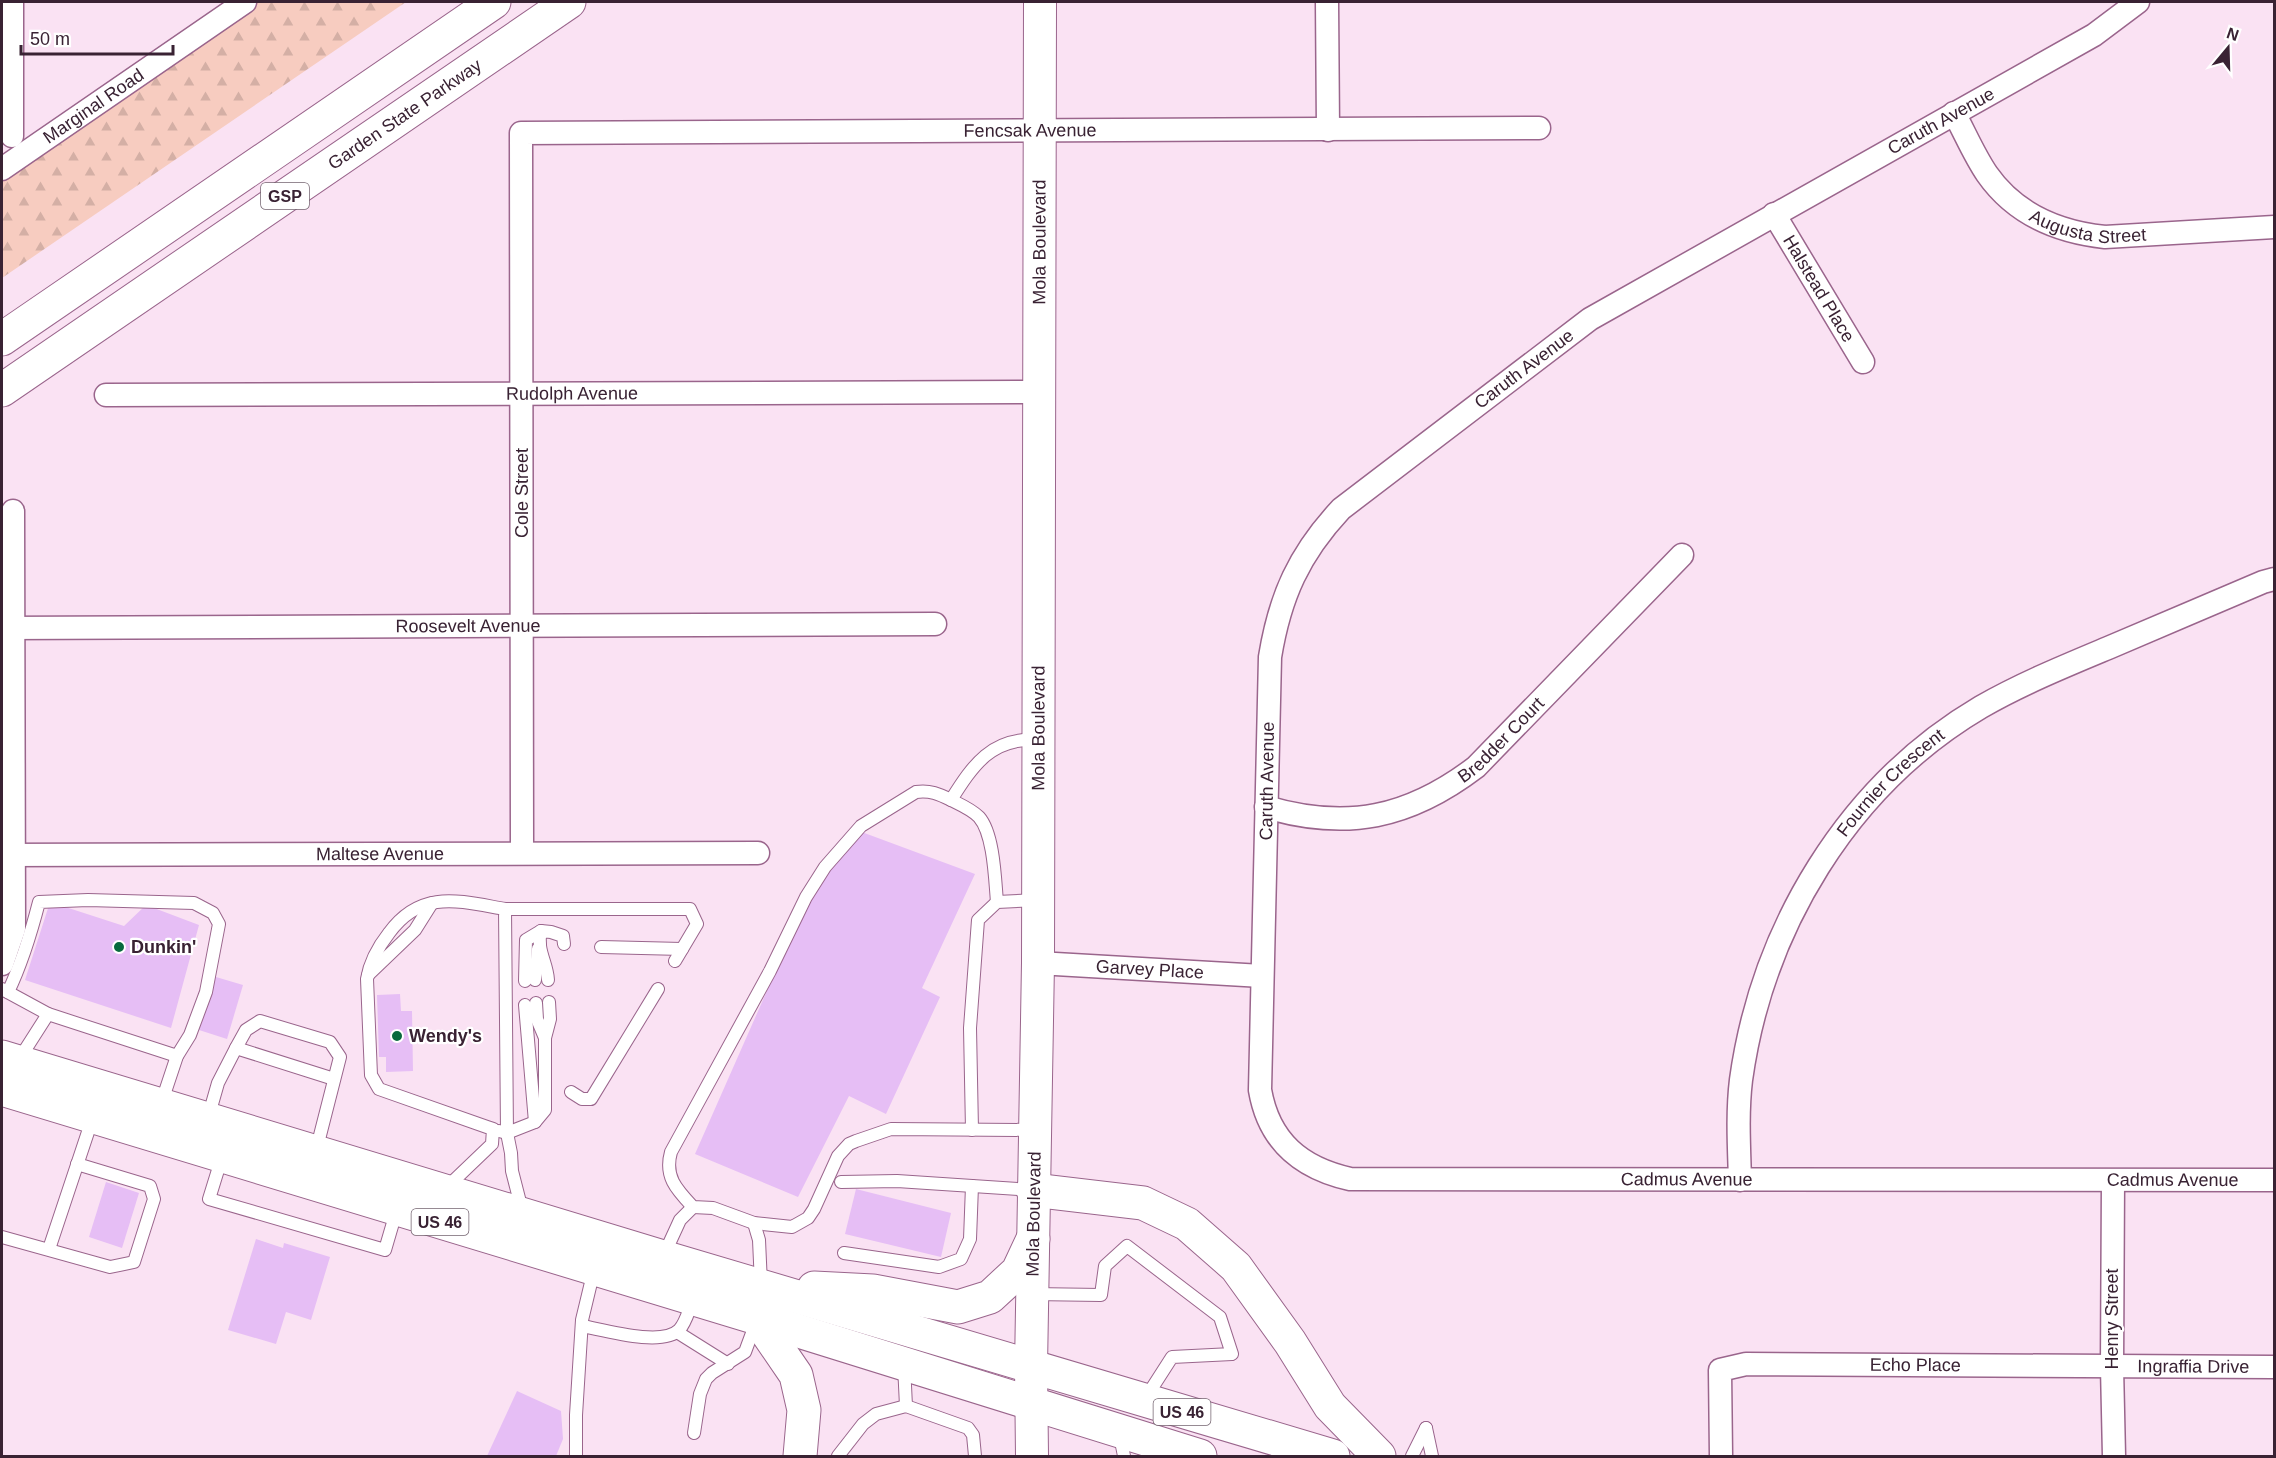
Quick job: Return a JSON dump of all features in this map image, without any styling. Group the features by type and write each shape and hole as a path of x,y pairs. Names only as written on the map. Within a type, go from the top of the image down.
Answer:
{"highway":[{"name":"GSP","path":"2,339 494,2"},
{"name":"Garden State Parkway","path":"2,390 569,2"},
{"path":"2,323 149,238"},
{"name":"US 46","path":"10,1059 523,1215 1333,1456"},
{"name":"US 46","path":"2,1089 757,1318 1030,1404 1122,1444 1200,1456"},
{"path":"1033,1190 1143,1203 1187,1224 1236,1266 1290,1342 1330,1406 1379,1456"},
{"path":"761,1286 873,1291 958,1307 990,1297 1018,1271 1033,1239"},
{"path":"757,1318 796,1376 804,1410 800,1456"}],"street":[{"path":"12,2 7,136 26,138 38,144"},
{"name":"Marginal Road","path":"2,169 244,2"},
{"name":"Mola Boulevard","path":"1032,1456 1030,1404 1038,963 1040,2"},
{"path":"1327,2 1328,130"},
{"name":"Caruth Avenue","path":"1262,976 1270,657 1275,624 1285,593 1301,559 1320,532 1341,509 1590,319 2094,35 2138,2"},
{"name":"Augusta Street","path":"1954,113 1987,174 2006,195 2030,214 2055,227 2080,234 2105,237 2274,227"},
{"name":"Fencsak Avenue","path":"521,133 1539,128"},
{"name":"Cole Street","path":"521,133 522,852"},
{"name":"Halstead Place","path":"1774,214 1863,362"},
{"name":"Rudolph Avenue","path":"106,394 1039,392"},
{"path":"3,959 7,933 14,929 14,903 8,855 8,628 13,512"},
{"name":"Bredder Court","path":"1266,807 1290,814 1323,819 1352,819 1385,814 1417,804 1450,787 1476,767 1682,555"},
{"name":"Fournier Crescent","path":"1740,1180 1738,1126 1741,1082 1750,1030 1761,987 1780,938 1803,890 1832,846 1865,804 1935,738 1979,708 2025,683 2274,579"},
{"name":"Roosevelt Avenue","path":"8,628 934,624"},
{"name":"Maltese Avenue","path":"8,855 758,853"},
{"name":"Garvey Place","path":"1038,963 1262,976"},
{"name":"Cadmus Avenue","path":"1262,976 1260,1090 1262,1103 1271,1126 1283,1144 1300,1160 1326,1174 1350,1179 2274,1180"},
{"name":"Henry Street","path":"2113,1181 2114,1456"},
{"name":"Echo Place","path":"1721,1456 1720,1370 1746,1364 2112,1367"},
{"name":"Ingraffia Drive","path":"2112,1367 2274,1367"}],"lane":[{"path":"951,800 966,774 995,748 1011,741 1038,740"},
{"path":"693,1207 670,1178 668,1169 671,1152 770,971 814,884 838,851 861,826 916,792 930,791 969,809 980,818 990,841 997,902"},
{"path":"14,903 88,900 194,903 213,913 219,924 206,992 190,1035 177,1056 161,1105"},
{"path":"535,1122 537,1004 537,1019 545,1038 546,1088 545,1110 535,1122 507,1133 379,1089 371,1075 368,975 369,965 378,947 392,929 412,909 452,900 505,909 690,909 698,924 675,962"},
{"path":"972,1130 970,1028 978,920 997,902 1038,900"},
{"path":"39,902 24,955 5,990 48,1014 177,1056"},
{"path":"368,975 415,930 432,903"},
{"path":"505,909 507,1133 512,1172 523,1215"},
{"path":"541,931 530,981 526,940 541,931 551,932 563,936 564,944"},
{"path":"601,947 682,949"},
{"path":"538,949 547,969 548,980"},
{"path":"571,1092 582,1099 591,1099 658,989"},
{"path":"10,1059 48,1014"},
{"path":"208,1119 218,1083 236,1048 246,1030 260,1021 330,1041 340,1057 316,1152"},
{"path":"236,1048 334,1079"},
{"path":"49,1249 93,1117"},
{"path":"444,1190 492,1144 492,1129"},
{"path":"663,1257 680,1220 693,1207 713,1208 754,1223 792,1227 808,1218 838,1156 849,1144 891,1129 1035,1130"},
{"path":"222,1156 209,1199 385,1250 397,1209"},
{"path":"2,1238 110,1267 134,1262 154,1199 150,1186 77,1164"},
{"path":"841,1182 897,1181 1033,1190"},
{"path":"844,1253 939,1267 961,1259 969,1239 972,1186"},
{"path":"754,1223 759,1240 761,1286"},
{"path":"1032,1294 1101,1295 1105,1266 1127,1246 1220,1317 1232,1354 1172,1357 1144,1400"},
{"path":"576,1456 576,1404 582,1326 595,1269"},
{"path":"582,1326 651,1338 670,1336 682,1327 693,1299"},
{"path":"694,1433 700,1394 706,1379 745,1352 757,1318"},
{"path":"677,1332 728,1364"},
{"path":"904,1365 906,1406"},
{"path":"838,1456 863,1424 876,1414 906,1406 968,1428 973,1435 975,1456"},
{"path":"1412,1456 1426,1428 1432,1456"}],"green space":[{"path":"239,2 406,2 2,278 2,165"}],"building":[{"path":"859,831 975,874 922,988 940,997 886,1114 849,1096 798,1197 695,1154 811,891"},
{"path":"50,902 124,926 146,905 199,925 171,1028 25,980"},
{"path":"216,977 243,985 227,1039 199,1030"},
{"path":"400,994 401,1011 412,1011 413,1071 386,1072 386,1057 379,1057 377,995"},
{"path":"106,1182 139,1193 122,1248 89,1237"},
{"path":"856,1189 951,1213 941,1257 845,1234"},
{"path":"256,1239 283,1248 284,1243 330,1257 311,1320 286,1312 276,1344 228,1330"},
{"path":"517,1391 561,1411 563,1439 556,1456 487,1456"}],"place":[{"name":"Dunkin'","path":"119,947"},
{"name":"Wendy's","path":"397,1036"}]}
